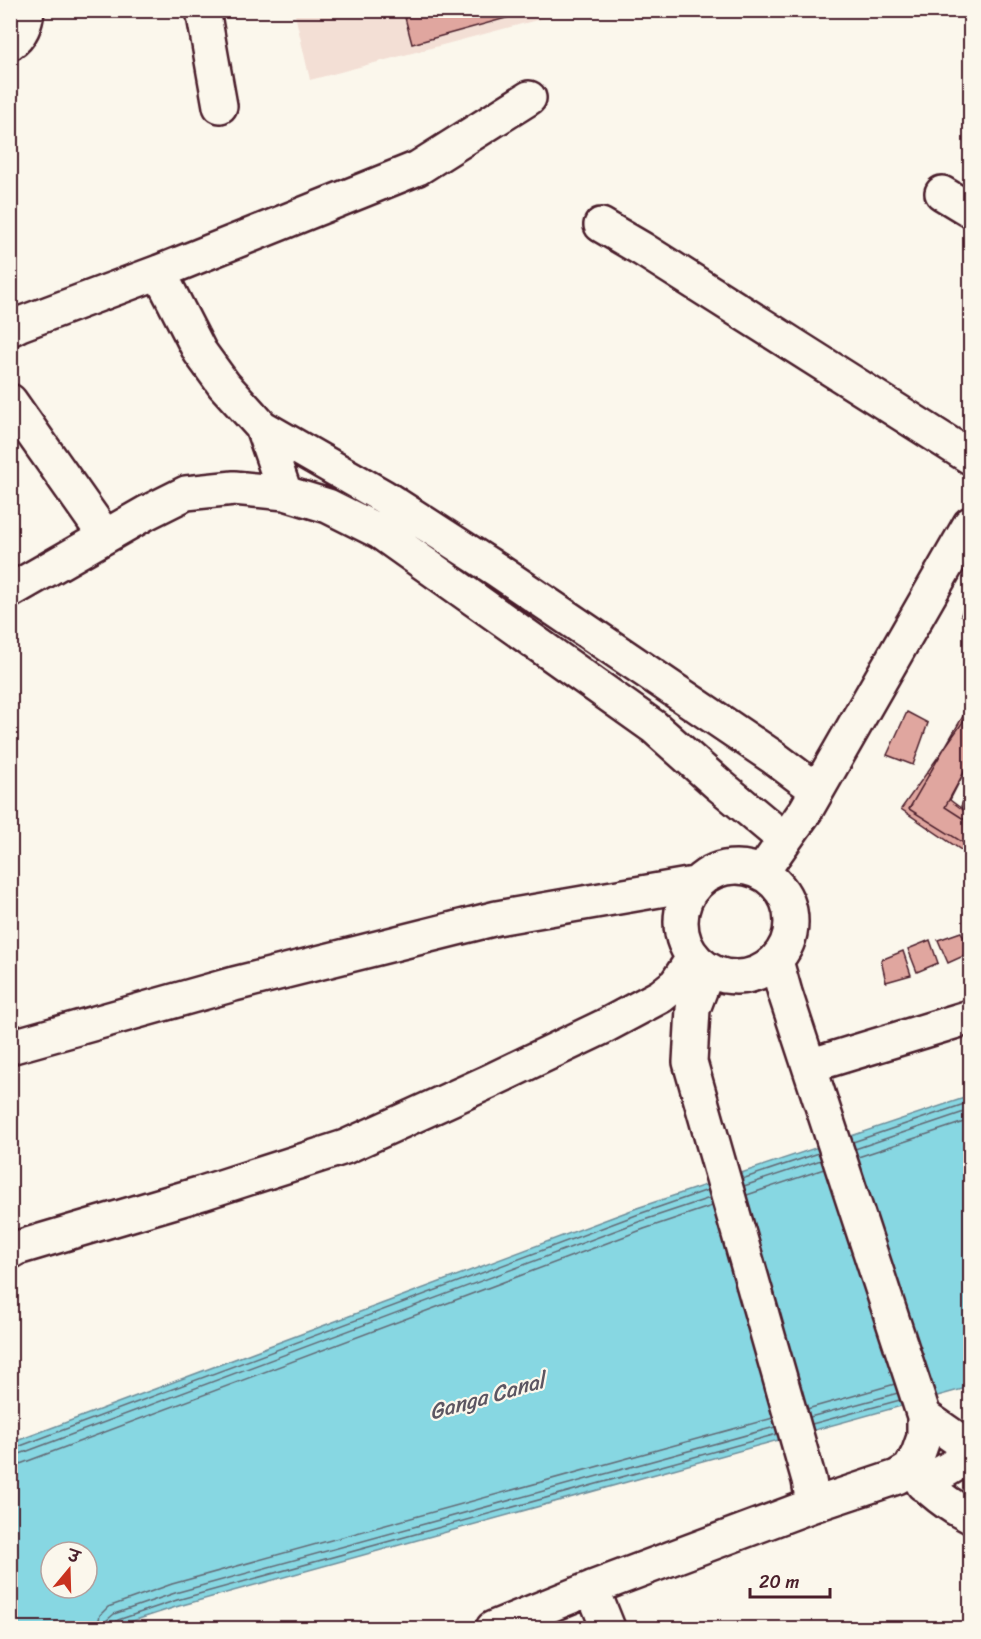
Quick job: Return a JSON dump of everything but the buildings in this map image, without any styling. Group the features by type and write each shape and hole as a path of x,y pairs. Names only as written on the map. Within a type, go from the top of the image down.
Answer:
{"street":[{"path":"10,43 15,40 26,21 27,10"},
{"path":"203,10 220,106"},
{"path":"14,322 159,272 418,168 529,98"},
{"path":"942,193 970,210"},
{"path":"601,225 970,457"},
{"path":"159,272 200,351 224,386 262,427 384,497 497,570 773,757 817,790"},
{"path":"10,401 105,536"},
{"path":"262,427 285,493"},
{"path":"10,591 146,513 186,493 234,488 285,493 328,506 380,532 654,727 784,839"},
{"path":"762,872 806,810 970,524"},
{"path":"10,1047 234,984 496,918 694,884 714,870 738,866 762,872 782,889 791,913 790,939 776,961 756,974 731,978 700,964 681,934 681,907 694,884"},
{"path":"776,961 924,1416 924,1437 918,1454 917,1476"},
{"path":"700,964 693,1009 690,1062 811,1492"},
{"path":"10,1252 345,1147 603,1027 661,996 700,964"},
{"path":"810,1066 970,1017"},
{"path":"924,1416 970,1448"},
{"path":"493,1629 811,1492 897,1477 917,1476 970,1456"},
{"path":"917,1476 958,1510 970,1516"},
{"path":"592,1587 608,1629"}],"shaded area":[{"path":"294,10 571,11 310,80"}],"water":[{"name":"Ganga Canal","path":"970,1096 970,1387 179,1606 111,1628 11,1628 11,1443 637,1208"}]}
